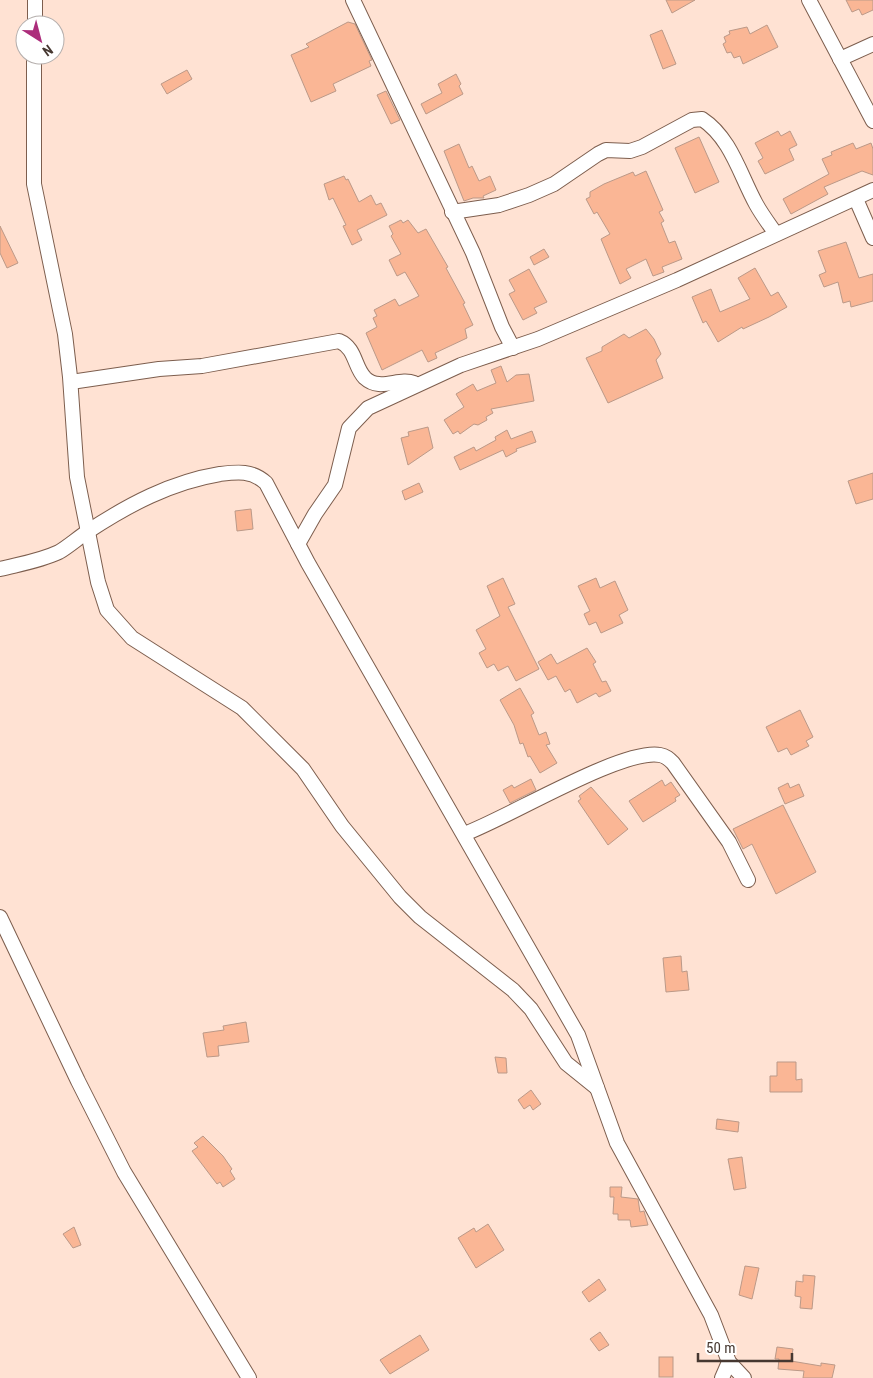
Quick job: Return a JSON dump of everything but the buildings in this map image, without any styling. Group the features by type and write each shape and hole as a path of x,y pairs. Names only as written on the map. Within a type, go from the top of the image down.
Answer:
{"street":[{"path":"35,0 35,15"},
{"path":"353,0 473,253 502,327 513,348"},
{"path":"808,0 873,121"},
{"path":"840,60 873,44"},
{"path":"34,65 34,184 57,288 71,382 76,477 98,582 107,610 132,638 242,708 303,769 342,826 400,897 420,917 513,990 532,1009 566,1063 597,1088"},
{"path":"452,212 499,204 529,195 554,184 606,150 630,151 692,120 702,119 715,128 730,152 757,205 776,234"},
{"path":"298,544 315,514 335,485 349,428 354,420 382,400 461,365 513,348 736,254 873,190"},
{"path":"856,199 873,238"},
{"path":"71,382 159,369 202,366 339,341 349,348 361,372 368,380 384,385 406,381 417,385"},
{"path":"0,569 33,562 58,552 88,532 163,489 195,478 245,472 256,474 266,483 298,544 578,1035 617,1143 711,1315 729,1362 744,1378"},
{"path":"464,834 486,826 557,789 639,757 659,754 665,756 673,763 719,827 748,880"},
{"path":"0,917 78,1081 124,1172 245,1376"},
{"path":"722,1378 729,1362"}]}
